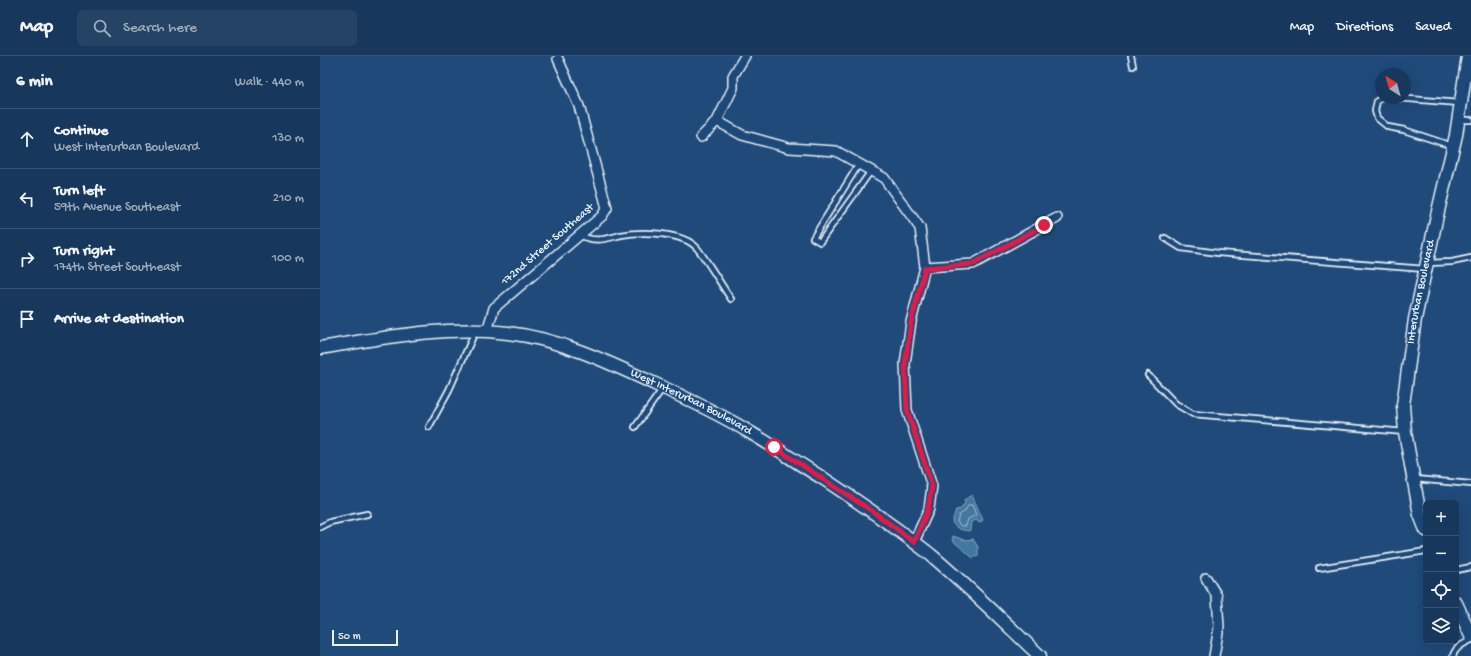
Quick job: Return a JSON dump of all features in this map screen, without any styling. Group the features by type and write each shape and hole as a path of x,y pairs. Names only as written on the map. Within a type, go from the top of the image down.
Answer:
{"street":[{"path":"701,137 717,121 733,88 733,76 744,56"},
{"name":"172nd Street Southeast","path":"481,330 494,308 602,216 607,208 579,106 558,59"},
{"name":"Interurban Boulevard","path":"1423,522 1420,515 1405,432 1403,405 1416,319 1426,266 1453,146 1469,62"},
{"path":"717,121 742,135 789,148 836,151 884,178 920,228 925,268 911,322 905,364 907,410 932,486 928,509 914,542"},
{"path":"925,268 973,264 1057,218"},
{"name":"West Interurban Boulevard","path":"320,348 403,334 454,330 481,330 509,333 545,340 572,348 617,366 714,412 751,433 875,513 914,542 966,586 1040,656"},
{"path":"1206,578 1217,596 1219,627 1214,656"},
{"path":"1458,608 1471,636"}],"lane":[{"path":"1131,56 1133,66"},
{"path":"1411,99 1461,103"},
{"path":"1377,104 1375,111 1377,118 1388,127 1404,130 1453,146"},
{"path":"1458,120 1471,120"},
{"path":"859,164 813,238 820,242 871,171"},
{"path":"580,235 590,240 604,240 630,233 657,233 685,240 696,247 731,299"},
{"path":"1165,238 1181,248 1218,253 1426,266 1471,258"},
{"path":"429,427 481,330"},
{"path":"1148,376 1176,404 1193,414 1405,432"},
{"path":"635,427 663,388"},
{"path":"1414,479 1428,479 1471,484"},
{"path":"320,527 330,522 367,514"},
{"path":"1319,568 1423,551"},
{"path":"1459,569 1471,567"},
{"path":"1453,656 1459,647 1471,640"}],"water":[{"path":"972,495 983,520 979,523 976,520 971,522 969,531 961,530 952,522 956,510 961,509 965,503 964,500"},
{"path":"953,536 965,540 973,539 978,547 978,556 973,558 952,540"}],"route":[{"path":"774,447 875,513 914,542 928,509 932,486 907,410 905,364 911,322 925,268 973,264 1044,225"}]}
